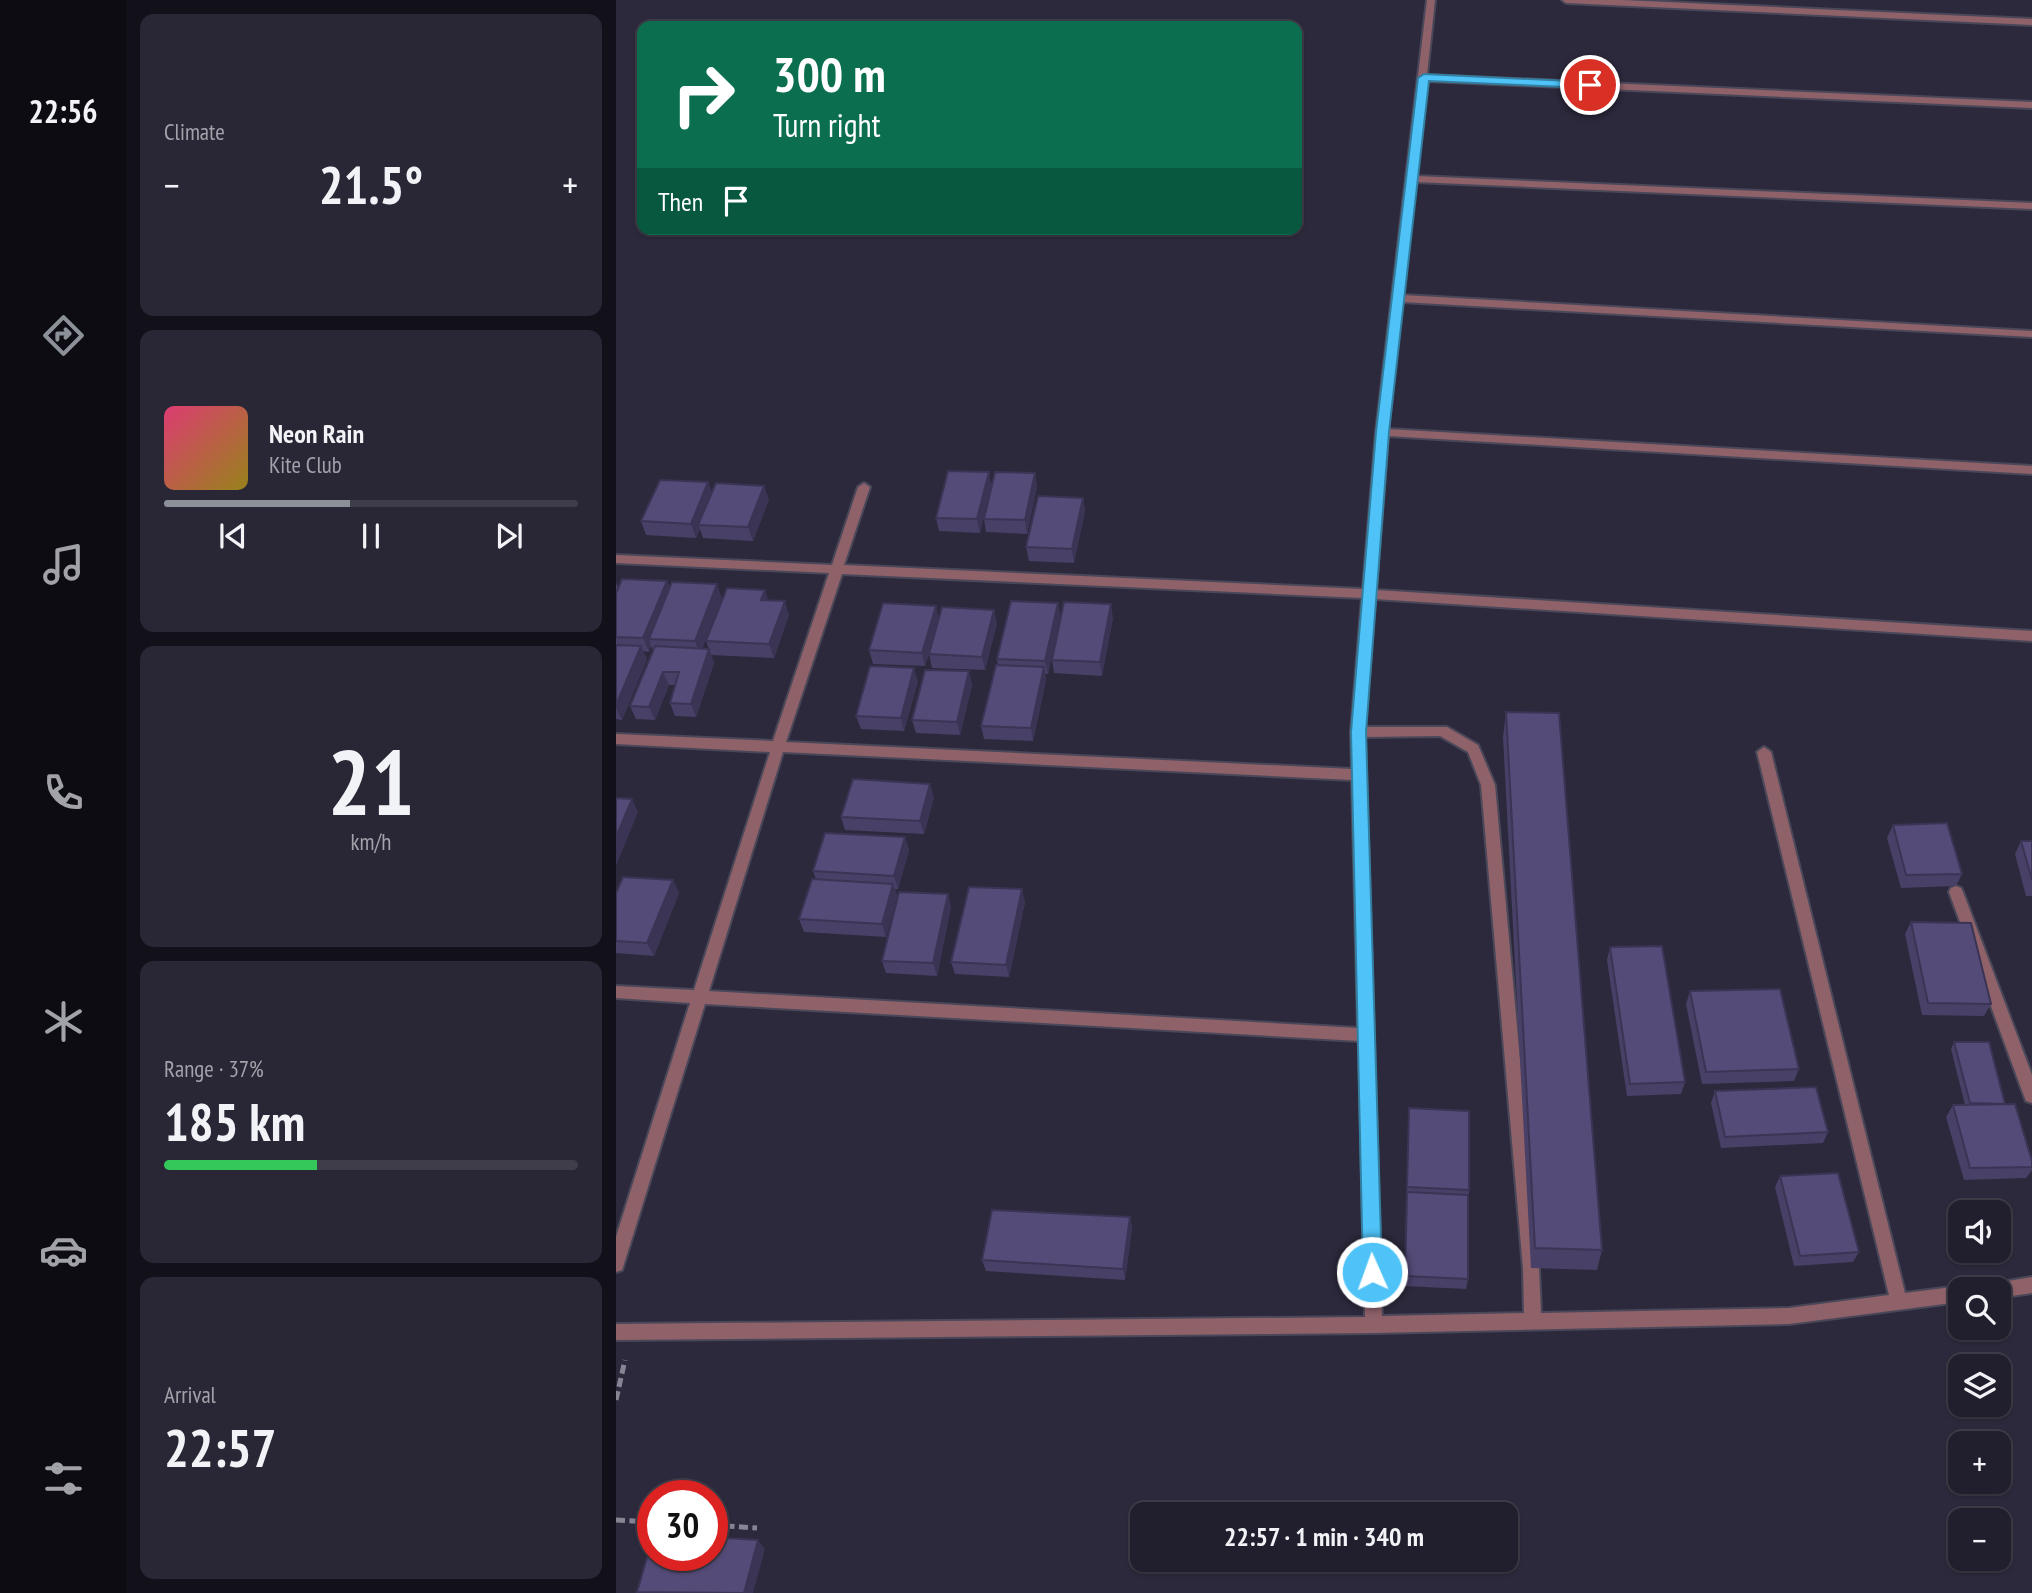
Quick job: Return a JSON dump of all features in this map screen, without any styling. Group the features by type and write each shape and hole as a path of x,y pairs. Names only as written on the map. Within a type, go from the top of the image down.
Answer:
{"street":[{"path":"1374,1325 1358,732 1382,432 1431,0"},
{"path":"1566,0 2032,22"},
{"path":"1424,78 2032,105"},
{"path":"1412,179 2032,206"},
{"path":"1398,298 2032,334"},
{"path":"1382,432 2032,470"},
{"path":"616,1264 778,747 864,487"},
{"path":"616,559 1369,594 2032,636"},
{"path":"1358,732 1442,730 1473,749 1488,785 1531,1268 1533,1321"},
{"path":"616,739 1360,775"},
{"path":"1764,752 1899,1302"},
{"path":"1956,892 2032,1096"},
{"path":"616,992 1366,1035"},
{"path":"2011,1288 2032,1285"},
{"path":"624,1331 1374,1325 1788,1316 1948,1296"}],"path":[{"path":"616,1400 624,1331"},
{"path":"616,1520 637,1521"},
{"path":"728,1526 757,1528"}],"building":[{"path":"948,471 989,472 977,519 936,518"},
{"path":"995,472 1035,473 1025,520 984,519"},
{"path":"660,480 708,482 691,524 641,521"},
{"path":"716,483 764,486 748,527 698,525"},
{"path":"1038,496 1083,498 1072,549 1026,547"},
{"path":"622,579 667,581 643,638 616,637 616,593"},
{"path":"672,582 717,584 695,641 649,639"},
{"path":"727,588 765,590 761,600 785,601 769,644 706,641"},
{"path":"1011,601 1058,603 1045,661 997,659"},
{"path":"1064,602 1111,604 1100,662 1052,660"},
{"path":"883,603 936,606 922,653 869,650"},
{"path":"942,607 994,610 982,657 929,654"},
{"path":"616,645 641,646 616,705"},
{"path":"655,646 709,649 691,704 670,703 679,672 663,672 649,707 630,706"},
{"path":"996,665 1044,667 1031,728 981,726"},
{"path":"870,666 914,668 901,718 856,716"},
{"path":"925,670 969,671 957,722 912,720"},
{"path":"1506,712 1559,713 1602,1250 1535,1248"},
{"path":"853,779 930,784 920,821 841,817"},
{"path":"616,798 632,799 616,837"},
{"path":"1947,823 1962,874 1906,875 1893,825"},
{"path":"825,833 905,837 894,876 813,871"},
{"path":"2021,841 2032,841 2032,880"},
{"path":"623,877 673,880 647,943 616,941 616,893"},
{"path":"812,879 893,884 882,924 799,919"},
{"path":"969,887 1022,889 1006,965 951,962"},
{"path":"899,892 948,894 933,963 882,961"},
{"path":"1911,922 1971,923 1991,1004 1928,1003"},
{"path":"1662,946 1685,1082 1630,1084 1610,947"},
{"path":"1780,989 1799,1069 1706,1072 1690,991"},
{"path":"1954,1042 1989,1042 2005,1104 1970,1103"},
{"path":"1816,1087 1828,1132 1725,1137 1715,1091"},
{"path":"2015,1104 2032,1167 1970,1168 1953,1105"},
{"path":"1409,1108 1469,1111 1469,1190 1407,1187"},
{"path":"1838,1173 1859,1252 1800,1256 1780,1176"},
{"path":"1407,1192 1468,1195 1468,1279 1405,1276"},
{"path":"992,1210 1130,1217 1123,1269 982,1260"},
{"path":"728,1538 758,1540 744,1593 637,1592 643,1571 728,1571"}],"route":[{"path":"1372,1272 1358,732 1382,432 1424,78 1590,85"}]}
